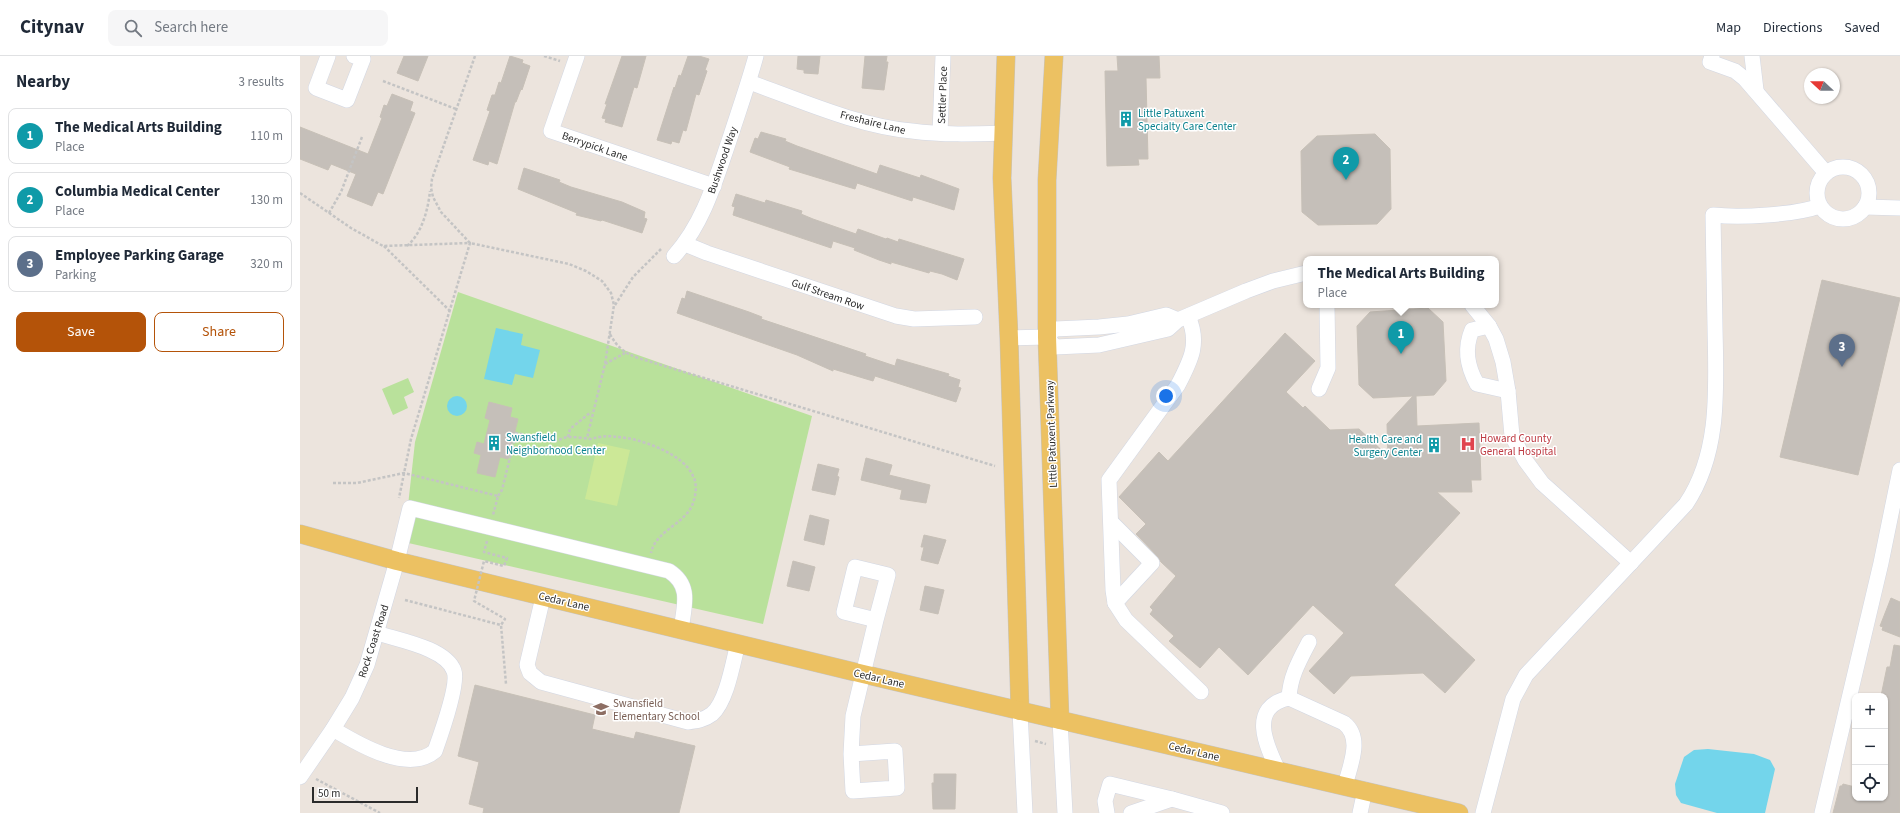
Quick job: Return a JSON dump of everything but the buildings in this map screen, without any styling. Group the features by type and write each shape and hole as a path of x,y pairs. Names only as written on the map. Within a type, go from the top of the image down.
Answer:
{"main road":[{"path":"1006,56 1002,178 1009,338 1020,711"},
{"name":"Little Patuxent Parkway","path":"1054,56 1047,180 1047,337 1060,720"},
{"name":"Cedar Lane","path":"300,534 397,561 543,597 863,674 1459,813"}],"street":[{"path":"328,56 316,88 347,100 363,59 354,56"},
{"name":"Berrypick Lane","path":"577,56 551,131 714,186"},
{"name":"Bushwood Way","path":"674,256 685,244 706,207 749,82 756,56"},
{"name":"Settler Place","path":"940,133 943,56"},
{"path":"1752,56 1756,90"},
{"path":"1711,59 1735,71 1756,90 1826,173"},
{"name":"Freshaire Lane","path":"749,82 856,119 911,131 940,133 1003,133"},
{"path":"1839,167 1848,167 1860,173 1866,180 1869,189 1868,198 1865,207 1859,213 1851,218 1843,219 1826,213 1820,206 1817,198 1817,189 1826,173 1839,167"},
{"path":"1483,813 1506,720 1519,686 1526,675 1682,508 1695,490 1713,432 1717,398 1713,215 1730,217 1807,211 1820,206"},
{"path":"1865,207 1900,208"},
{"name":"Gulf Stream Row","path":"685,244 707,253 896,316 914,319 975,317"},
{"path":"1009,338 1047,337 1055,329 1128,324 1166,315 1183,318 1273,281 1303,274"},
{"path":"1319,389 1328,368 1327,308"},
{"path":"1474,308 1489,326 1496,339 1503,362 1508,391 1512,436 1531,470 1542,483 1631,563"},
{"path":"1183,318 1194,329 1195,343 1191,357 1178,385 1109,480 1111,522 1115,603 1134,630 1201,692"},
{"path":"1489,326 1472,330 1467,341 1470,371 1477,384 1487,388 1508,391"},
{"path":"1822,813 1881,563 1900,470"},
{"name":"Rock Coast Road","path":"302,775 334,729 352,698 361,678 377,633 410,508 488,534"},
{"path":"1111,522 1152,563 1115,603"},
{"path":"488,534 648,564 669,571 678,577 683,584 686,596 681,630"},
{"path":"543,597 527,664 530,673 541,682 688,722 701,720 712,714 719,705 724,694 738,643"},
{"path":"851,754 853,716 876,620"},
{"path":"334,729 359,745 391,756 408,759 421,758 435,751 453,693 456,680 454,671 442,656 432,651 377,633"},
{"path":"1289,698 1293,673 1309,642"},
{"path":"1278,770 1267,746 1263,732 1264,720 1270,708 1280,700 1289,698 1344,722 1351,728 1354,736 1354,749 1345,786"},
{"path":"1020,711 1025,813"},
{"name":"Little Patuxent Parkway","path":"1060,720 1065,813"},
{"path":"1107,813 1105,801 1110,784 1222,813"},
{"path":"1360,813 1365,790"},
{"path":"1131,813 1172,799"}],"path":[{"path":"407,246 413,242 424,219 429,203 432,179 475,56"},
{"path":"383,81 456,109"},
{"path":"329,213 341,192 362,137"},
{"path":"431,188 433,197 441,212 470,243"},
{"path":"300,193 373,242 383,246 407,246 449,242 470,243 569,264 586,271 602,281 611,293 614,305 604,364 586,438"},
{"path":"398,503 411,439 470,243"},
{"path":"383,246 450,311"},
{"path":"614,305 634,277 660,249 674,256"},
{"path":"610,333 617,346 625,353 995,466"},
{"path":"604,364 625,353"},
{"path":"568,437 570,429 592,411"},
{"path":"506,684 501,625 505,619 474,601 484,561 504,566 507,558 484,552 498,496 502,490 516,433 553,441 568,437 592,439 598,437 619,437 653,446 669,453 686,465 694,476 696,490 694,502 679,522 659,538 652,546 648,564"},
{"path":"333,483 356,483 404,474 498,496"},
{"path":"405,600 501,625"},
{"path":"1030,740 1046,744"},
{"path":"302,775 380,813"}],"green space":[{"path":"458,292 812,416 763,624 404,542 415,442"},
{"path":"408,378 414,392 404,397 408,408 393,415 382,389"},
{"path":"598,443 630,450 617,506 585,499"}],"water":[{"path":"496,328 523,334 521,345 540,350 533,378 515,374 512,385 484,379"},
{"path":"457,396 464,399 467,406 464,413 457,416 450,413 447,406 450,399"},
{"path":"1708,749 1754,754 1770,760 1775,769 1765,813 1717,813 1681,803 1676,795 1675,784 1684,757 1694,750"}],"place":[{"name":"Little Patuxent Specialty Care Center","path":"1126,119"},
{"name":"Columbia Medical Center","path":"1346,180"},
{"name":"The Medical Arts Building","path":"1401,354"},
{"name":"Employee Parking Garage","path":"1842,367"},
{"name":"Swansfield Neighborhood Center","path":"494,443"},
{"name":"Howard County General Hospital","path":"1468,444"},
{"name":"Health Care and Surgery Center","path":"1434,445"},
{"name":"Swansfield Elementary School","path":"601,709"}]}
